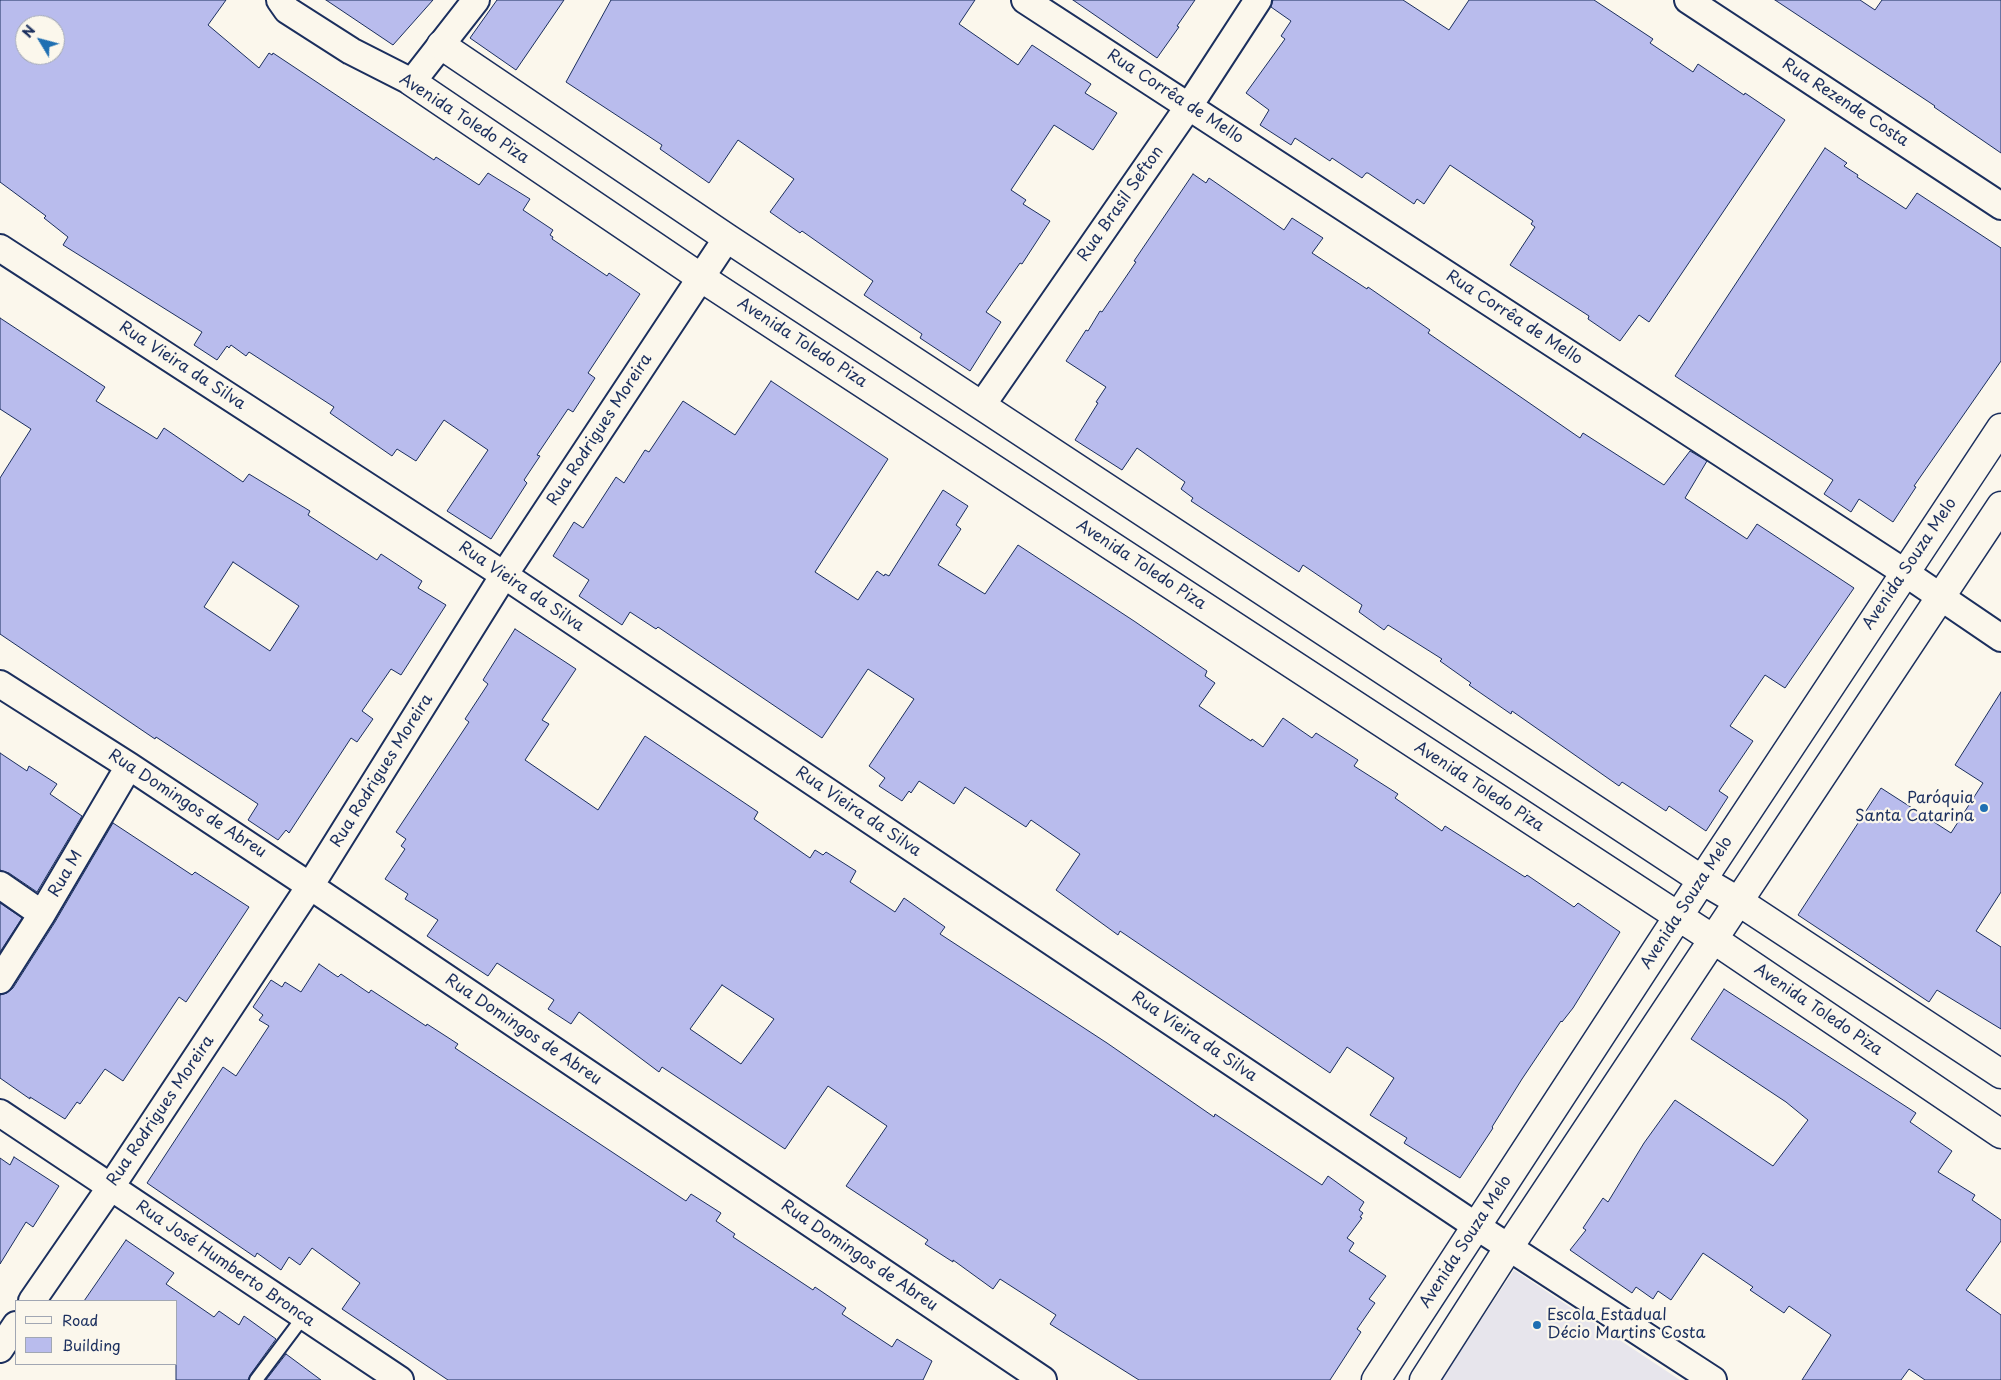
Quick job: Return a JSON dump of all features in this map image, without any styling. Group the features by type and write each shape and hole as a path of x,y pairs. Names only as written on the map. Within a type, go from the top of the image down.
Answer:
{"street":[{"name":"Avenida Toledo Piza","path":"280,0 287,10 351,51 412,82 700,277 1714,940 2001,1134"},
{"path":"412,82 476,0"},
{"name":"Rua Corrêa de Mello","path":"1026,0 1904,572 2001,638"},
{"name":"Rua Brasil Sefton","path":"982,405 1189,106 1258,0"},
{"name":"Rua Rezende Costa","path":"1688,0 2001,206"},
{"path":"441,45 727,238 1702,880 1738,901 2001,1074"},
{"name":"Rua Rodrigues Moreira","path":"33,1300 110,1188 310,886 504,575 727,238"},
{"name":"Rua Vieira da Silva","path":"0,248 504,575 1476,1226 1713,1380"},
{"name":"Avenida Souza Melo","path":"1376,1380 1904,572 2001,428"},
{"path":"1424,1380 1509,1247 2001,506"},
{"name":"Rua Domingos de Abreu","path":"0,684 129,766 310,886 1043,1380"},
{"name":"Rua M","path":"0,980 42,914 129,766"},
{"path":"0,884 42,914"},
{"name":"Rua José Humberto Bronca","path":"0,1113 400,1380"},
{"path":"0,1349 15,1326"}],"lane":[{"path":"256,1380 304,1316"}],"shaded area":[{"name":"Escola Estadual Décio Martins Costa","path":"1514,1270 1680,1380 1441,1380"}],"building":[{"path":"0,0 226,0 208,25 259,68 269,53 272,55 273,53 434,160 436,157 479,185 488,173 530,199 523,210 553,230 550,235 553,237 552,239 607,276 609,273 640,294 588,373 595,378 573,412 568,409 537,455 540,456 524,480 527,483 491,539 447,511 488,450 444,420 416,461 397,449 392,456 330,413 334,407 249,352 246,356 231,345 229,348 227,346 217,360 194,345 202,332 63,245 68,237 44,218 46,216 0,182"},
{"path":"326,0 433,0 393,45"},
{"path":"497,0 564,0 516,70 470,38"},
{"path":"611,0 975,0 959,24 1018,65 1032,45 1091,84 1085,93 1117,113 1093,150 1054,125 1011,190 1026,200 1023,204 1050,221 1022,264 1020,263 986,312 1001,322 970,371 920,338 922,334 864,295 873,281 802,231 800,233 770,212 794,179 738,140 709,183 660,149 662,145 566,82"},
{"path":"1073,0 1195,0 1157,58"},
{"path":"1273,0 1403,0 1449,30 1469,0 1594,0 1653,39 1650,43 1693,72 1698,64 1785,120 1649,322 1639,315 1620,341 1588,319 1589,316 1510,265 1535,227 1531,224 1533,221 1450,165 1424,204 1417,199 1414,204 1368,173 1362,178 1332,158 1330,161 1295,138 1291,145 1260,125 1269,110 1246,93 1285,39 1281,36 1291,21 1271,7"},
{"path":"1775,0 1860,0 1875,10 1882,0 2001,0 2001,153 1935,106"},
{"path":"1825,148 1847,163 1844,166 1858,175 1857,177 1906,209 1917,193 2001,248 2001,361 1914,486 1916,487 1893,522 1859,499 1851,512 1824,494 1833,480 1675,376"},
{"path":"1193,174 1206,183 1209,178 1284,230 1292,218 1323,238 1312,253 1367,289 1368,287 1430,330 1428,333 1580,438 1583,433 1664,485 1690,451 1707,461 1685,498 1747,539 1757,524 1854,588 1785,688 1765,675 1730,726 1753,741 1719,791 1728,797 1706,831 1669,806 1666,811 1622,782 1619,786 1512,711 1511,714 1469,685 1471,683 1440,661 1442,659 1388,625 1384,630 1359,612 1362,605 1303,565 1299,572 1191,501 1193,498 1181,489 1185,482 1137,448 1122,470 1075,440 1106,387 1066,361 1086,330 1088,331 1100,311 1102,312 1136,262 1134,261"},
{"path":"0,318 105,387 96,401 157,439 164,428 243,482 249,474 310,511 308,515 377,560 381,554 422,581 418,588 446,605 401,675 391,669 362,711 373,719 357,742 351,738 289,833 286,830 278,840 248,820 258,804 156,737 155,739 0,634 0,478 31,429 0,409","holes":["233,562 299,606 270,651 204,607"]},
{"path":"771,381 888,459 815,572 858,600 877,571 884,576 885,574 889,576 943,490 968,506 956,525 961,529 938,565 985,594 1018,545 1207,671 1205,676 1215,683 1199,706 1251,741 1252,739 1263,747 1283,718 1312,738 1316,733 1358,760 1354,766 1398,794 1395,798 1442,831 1445,826 1525,877 1527,875 1574,907 1578,903 1620,932 1573,1008 1561,1021 1522,1079 1460,1178 1404,1143 1407,1138 1370,1115 1394,1078 1347,1047 1330,1073 1120,931 1118,935 1056,890 1080,854 1031,820 1026,827 965,787 954,804 919,781 911,793 909,791 902,801 879,786 885,778 869,766 914,699 868,669 822,738 658,627 656,629 630,612 622,625 579,596 589,580 553,556 574,522 583,528 616,477 624,483 645,450 649,452 683,401 735,435"},
{"path":"515,629 576,669 542,720 549,724 525,760 598,810 645,736 758,812 754,819 810,858 815,850 823,855 826,852 856,871 850,882 895,912 904,898 945,927 940,934 1107,1043 1214,1117 1215,1114 1322,1185 1328,1176 1364,1202 1359,1210 1363,1213 1360,1217 1362,1218 1347,1238 1354,1243 1349,1251 1386,1276 1369,1299 1375,1303 1357,1329 1361,1332 1330,1380 1139,1380 1050,1324 1056,1315 1000,1279 993,1289 953,1260 953,1262 925,1244 928,1240 846,1186 887,1126 828,1086 785,1149 662,1067 659,1072 579,1012 571,1024 548,1009 554,1000 497,963 488,976 427,936 438,920 405,899 408,894 385,879 405,849 401,846 406,839 396,832 469,722 465,719 488,684 483,680","holes":["722,985 774,1019 741,1064 690,1029"]},
{"path":"2001,692 2001,892 1976,931 2001,947 2001,1029 1937,990 1929,1002 1798,915 1881,788 1951,833 1983,783 1955,765"},
{"path":"0,753 27,771 29,766 57,784 50,794 82,816 37,892 9,873 0,870"},
{"path":"113,823 192,875 195,872 249,907 186,1002 179,997 123,1081 105,1069 80,1104 77,1102 65,1119 30,1097 30,1099 0,1078 0,995 7,993 13,988 55,922"},
{"path":"0,903 22,918 0,952"},
{"path":"319,964 338,977 341,974 369,993 371,990 426,1026 427,1024 458,1044 455,1048 686,1201 691,1194 721,1213 716,1221 735,1234 733,1237 813,1290 815,1287 846,1308 842,1314 892,1347 897,1339 932,1361 923,1380 448,1380 342,1309 360,1283 312,1248 300,1265 289,1257 281,1270 257,1253 255,1257 147,1183 223,1067 236,1076 269,1026 259,1020 263,1015 253,1007 271,980 282,987 285,982 301,992"},
{"path":"1724,989 1916,1113 1910,1122 1952,1151 1938,1172 1975,1195 1972,1200 2001,1220 2001,1241 1966,1290 2001,1315 2001,1380 1925,1380 1909,1369 1901,1380 1802,1380 1831,1335 1789,1306 1784,1313 1750,1290 1753,1287 1703,1253 1671,1300 1658,1291 1653,1299 1636,1287 1632,1293 1570,1250 1586,1230 1583,1228 1603,1198 1608,1202 1644,1143 1675,1100 1773,1166 1808,1120 1786,1102 1691,1039"},
{"path":"14,1157 59,1186 33,1227 26,1222 0,1264 0,1158 10,1165"},
{"path":"126,1240 174,1273 166,1284 214,1317 219,1311 239,1325 244,1316 276,1339 248,1380 176,1380 176,1365 178,1365 178,1300 85,1300"},
{"path":"286,1354 321,1380 266,1380"}],"place":[{"name":"Paróquia Santa Catarina","path":"1984,808"},
{"name":"Escola Estadual Décio Martins Costa","path":"1537,1325"}]}
